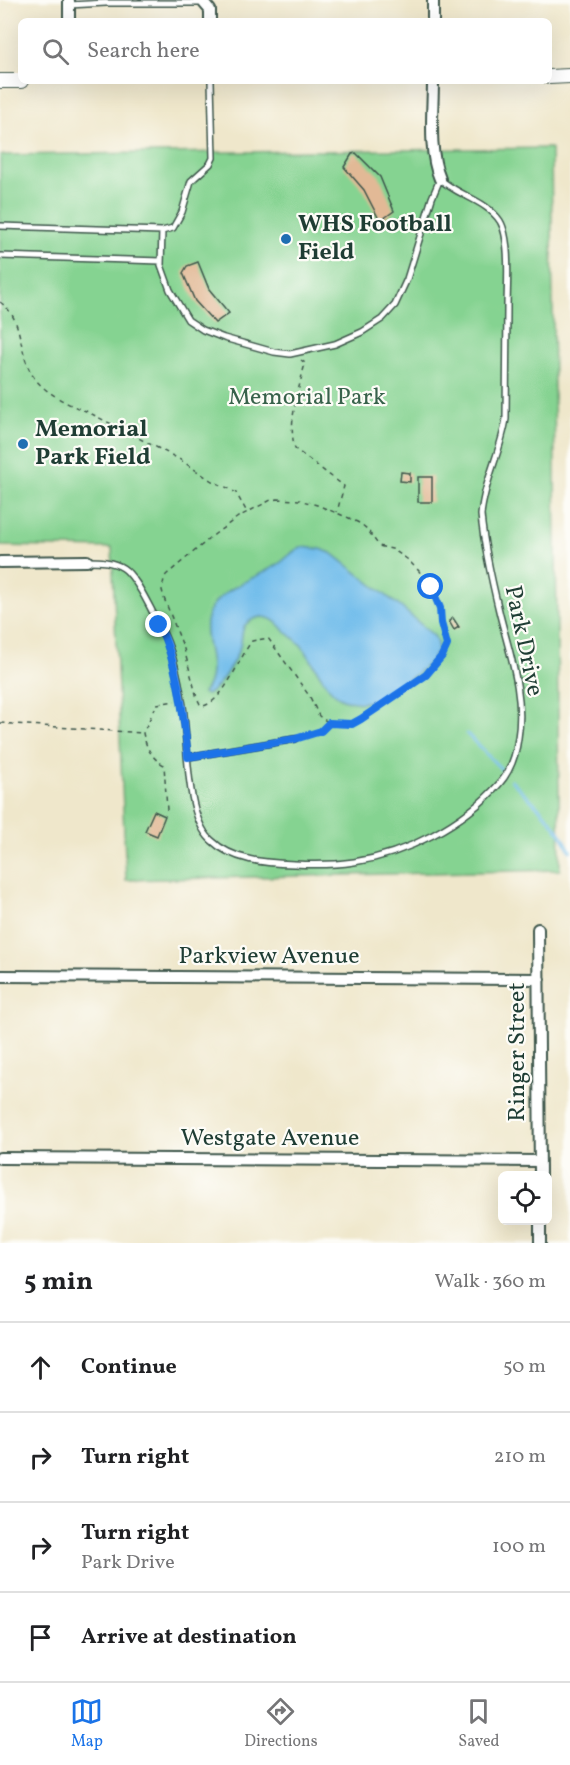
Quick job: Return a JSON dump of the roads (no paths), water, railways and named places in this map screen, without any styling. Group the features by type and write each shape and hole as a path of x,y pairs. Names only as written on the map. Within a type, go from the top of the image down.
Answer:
{"street":[{"path":"433,0 433,18"},
{"path":"204,3 210,10 210,18"},
{"path":"552,77 570,76"},
{"path":"0,81 18,81"},
{"path":"433,84 433,155 440,179"},
{"path":"0,562 87,561"},
{"name":"Ringer Street","path":"538,929 540,1171"},
{"name":"Parkview Avenue","path":"0,976 539,979"},
{"name":"Westgate Avenue","path":"0,1158 540,1161"},
{"path":"540,1225 540,1243"}],"lane":[{"path":"69,3 204,3"},
{"path":"0,226 162,231 173,228 182,212 191,182 210,164 213,158 211,84"},
{"path":"162,231 161,261 170,290 188,320 203,330 224,338 273,352 290,354 335,344 362,332 381,319 395,305 407,279 440,179"},
{"name":"Park Drive","path":"87,561 107,561 124,568 144,594 169,647 182,700 196,812 201,826 210,839 224,850 253,861 310,865 353,862 371,858 430,837 474,807 500,784 515,756 521,722 520,702 493,589 481,514 482,502 503,439 506,419 507,255 501,223 493,213 484,205 447,186 440,179"},
{"path":"0,256 161,261"},
{"path":"188,757 295,739"}],"water":[{"path":"301,547 321,549 333,554 402,608 434,636 437,642 436,653 426,666 398,687 374,700 350,701 331,690 299,643 274,621 261,617 252,619 245,625 239,649 232,664 217,686 206,695 203,693 211,676 206,631 209,611 224,594 279,564"}],"waterway":[{"path":"467,734 501,769"},
{"path":"511,780 552,822 570,851"}],"place":[{"name":"WHS Football Field","path":"286,239"},
{"name":"Memorial Park Field","path":"23,444"}],"park label":[{"name":"Memorial Park","path":"307,398"}]}
